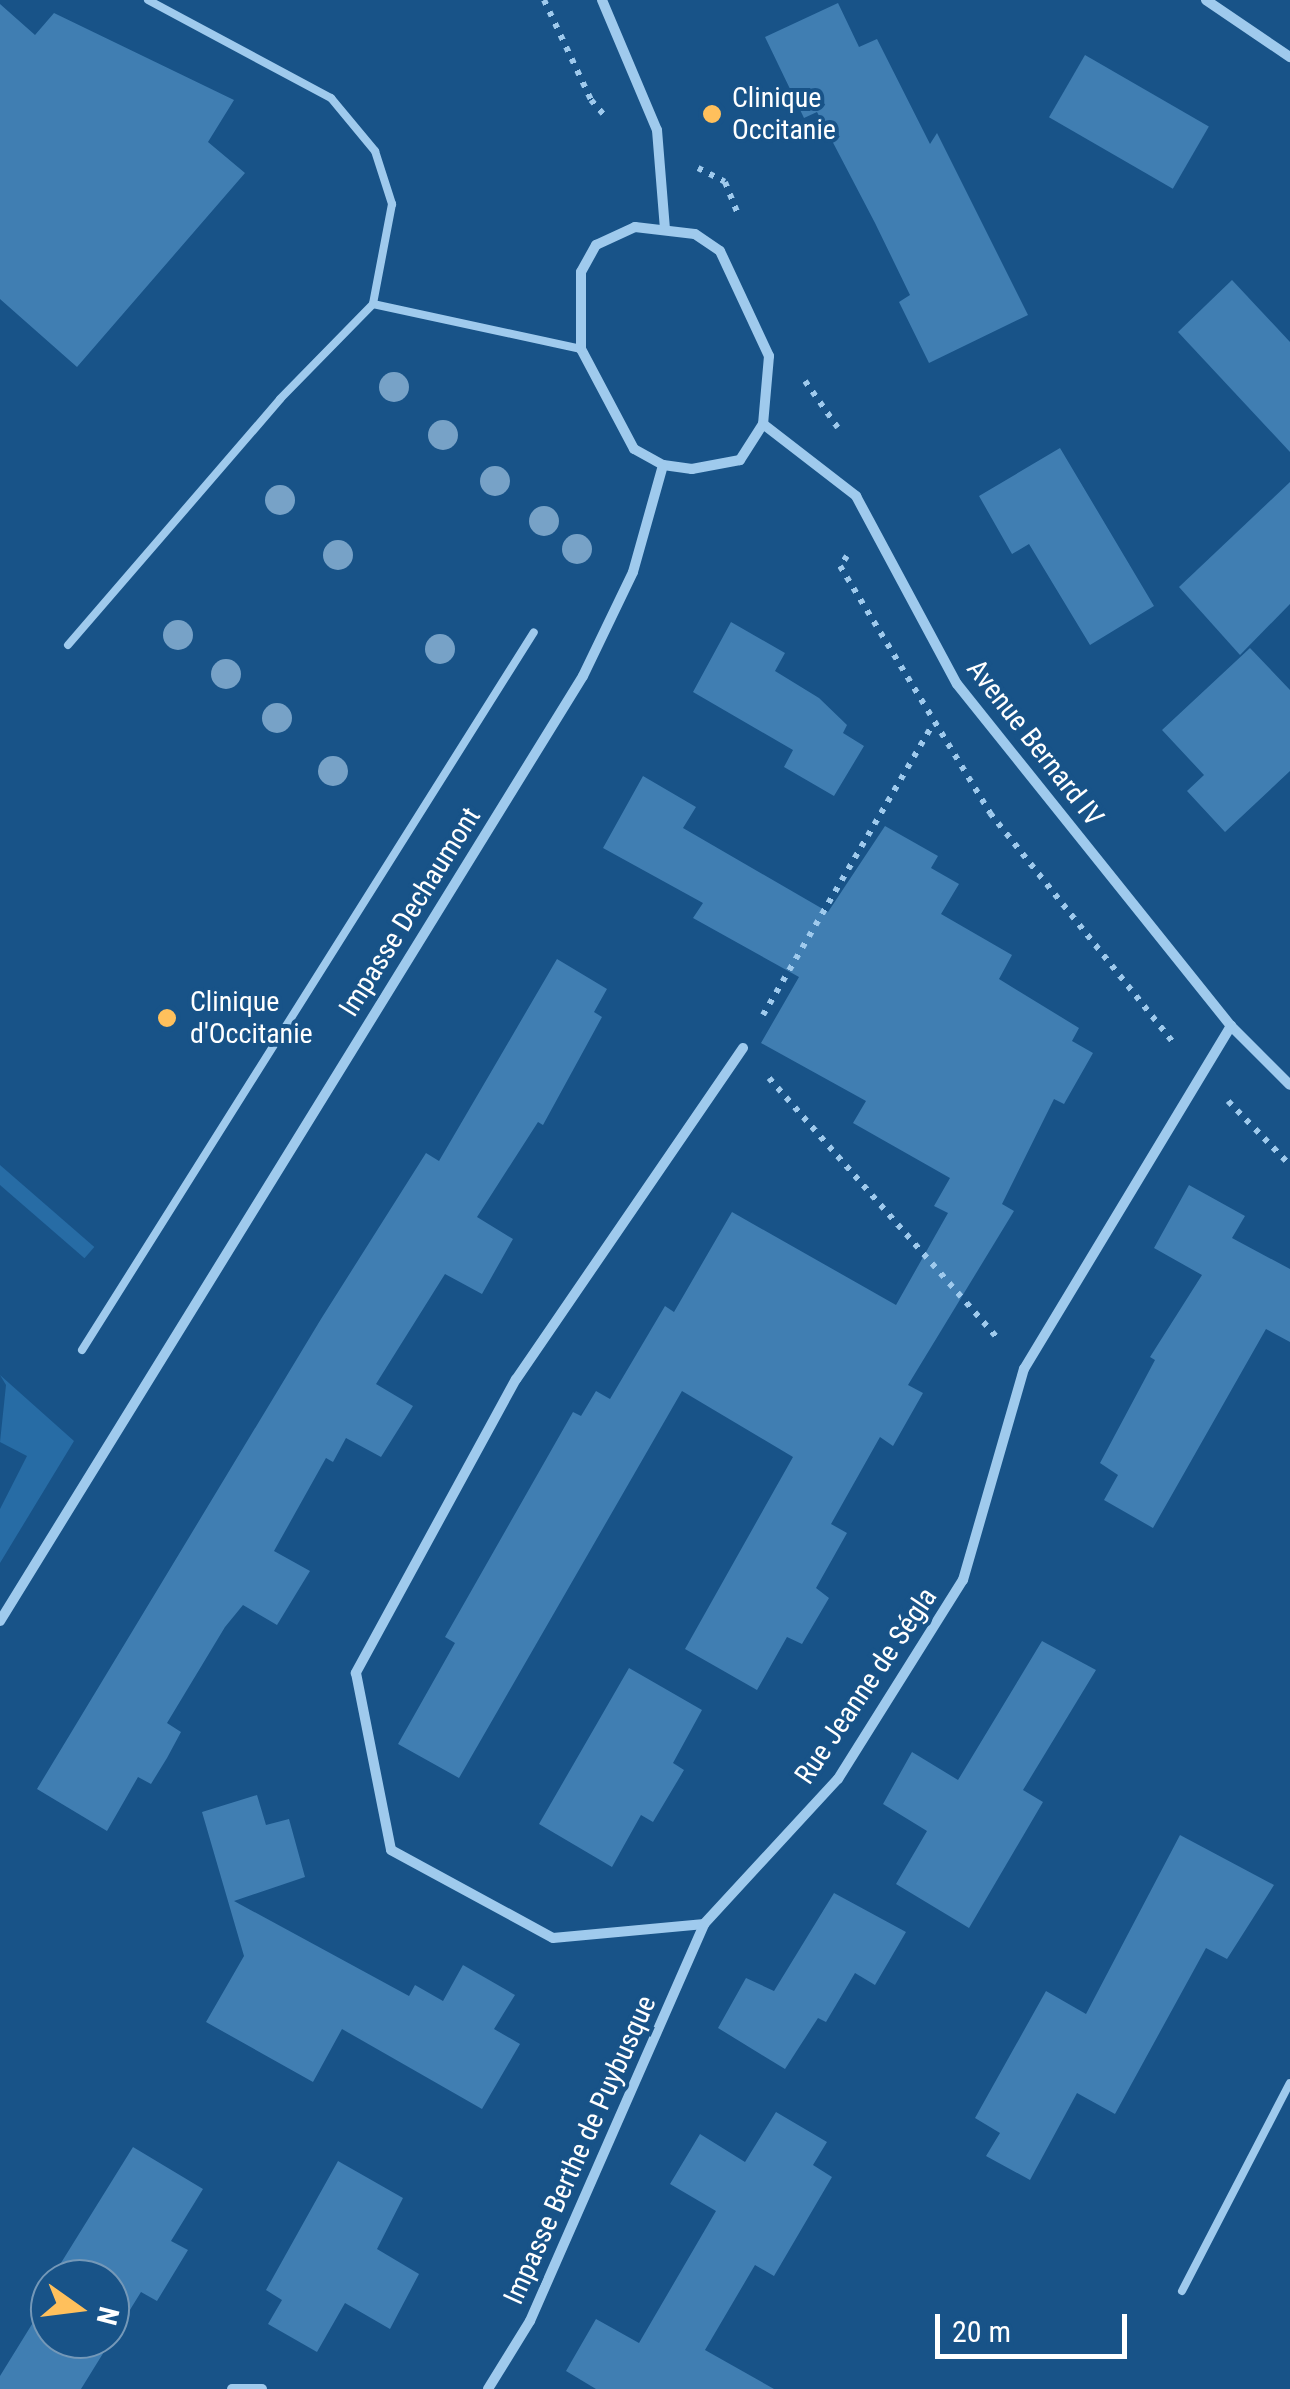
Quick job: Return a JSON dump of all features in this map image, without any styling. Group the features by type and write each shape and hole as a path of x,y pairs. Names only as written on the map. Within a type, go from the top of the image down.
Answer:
{"street":[{"path":"602,0 657,130 666,228"},
{"path":"1206,0 1290,58"},
{"path":"635,227 666,228 695,234 720,251 769,356 763,424 740,460 692,469 662,464 634,448 580,349 581,272 596,245 635,227"},
{"name":"Avenue Bernard IV","path":"763,424 856,496 957,684 1231,1026 1290,1084"},
{"name":"Impasse Dechaumont","path":"0,1621 582,676 634,572 662,464"},
{"name":"Rue Jeanne de Ségla","path":"704,1924 838,1780 963,1580 1024,1370 1231,1026"},
{"path":"704,1924 553,1938 391,1850 356,1673 516,1379 743,1048"},
{"name":"Impasse Berthe de Puybusque","path":"488,2389 530,2321 704,1924"},
{"path":"232,2389 262,2389"}],"lane":[{"path":"68,645 280,399 373,304 392,204 375,151 331,98 148,0"},
{"path":"373,304 580,349"},
{"path":"82,1350 534,632"},
{"path":"1182,2291 1290,2083"}],"path":[{"path":"957,684 743,1048 1024,1370"}],"shaded area":[{"path":"0,1165 94,1247 84,1258 0,1185"},
{"path":"0,1375 74,1441 0,1563 0,1509 27,1456 0,1442 6,1385"}],"building":[{"path":"838,3 859,47 877,39 930,144 937,133 1028,315 929,363 899,302 910,295 875,223 817,112 804,118 765,37"},
{"path":"0,4 35,35 54,13 234,100 208,142 245,173 77,367 0,299"},
{"path":"1085,55 1209,126 1173,189 1049,117"},
{"path":"1232,280 1290,342 1290,452 1178,332"},
{"path":"1060,448 1154,606 1090,645 1029,544 1012,554 979,496"},
{"path":"1290,482 1290,604 1240,655 1179,587"},
{"path":"731,622 785,653 775,671 819,698 847,725 843,733 864,746 834,796 784,767 793,750 693,692"},
{"path":"1250,648 1290,690 1290,771 1225,832 1187,791 1204,775 1162,730"},
{"path":"643,776 696,807 683,828 828,912 885,826 938,856 931,868 959,884 941,914 1012,955 999,979 1079,1028 1072,1041 1093,1053 1064,1104 1054,1099 1002,1204 1014,1211 908,1385 923,1393 893,1446 880,1437 831,1524 847,1533 816,1588 829,1598 802,1644 787,1637 757,1690 685,1649 793,1457 682,1391 459,1778 398,1744 455,1643 445,1637 573,1412 581,1416 596,1391 610,1399 665,1306 674,1312 732,1212 896,1305 948,1213 934,1206 950,1178 853,1123 866,1101 761,1043 799,977 693,918 703,903 603,848"},
{"path":"557,959 607,989 594,1012 602,1017 543,1125 538,1122 477,1217 513,1239 482,1294 445,1274 376,1384 413,1406 381,1457 346,1438 333,1462 326,1458 274,1551 310,1571 277,1625 243,1605 225,1627 167,1723 181,1732 167,1758 151,1784 138,1777 107,1831 37,1789 321,1319 426,1153 439,1161"},
{"path":"1189,1185 1245,1216 1232,1238 1290,1269 1290,1342 1266,1329 1153,1528 1104,1500 1118,1475 1100,1463 1155,1360 1150,1357 1202,1275 1154,1248"},
{"path":"1042,1641 1096,1670 1023,1790 1043,1802 969,1928 896,1884 927,1831 883,1804 912,1752 958,1780"},
{"path":"629,1668 702,1710 673,1763 684,1770 653,1822 641,1815 612,1867 539,1824"},
{"path":"257,1795 266,1825 289,1819 305,1877 234,1901 409,1996 415,1985 443,2001 463,1965 515,1995 494,2029 520,2044 482,2109 342,2029 313,2082 206,2022 244,1956 202,1812"},
{"path":"1180,1835 1274,1885 1227,1959 1206,1948 1115,2114 1077,2093 1030,2180 986,2156 1000,2133 975,2118 1046,1991 1086,2014"},
{"path":"834,1893 906,1932 875,1985 855,1973 826,2022 818,2018 785,2069 718,2028 746,1978 774,1991"},
{"path":"776,2112 827,2142 813,2165 832,2177 774,2276 755,2265 705,2350 774,2389 596,2389 566,2371 596,2319 639,2343 716,2211 670,2184 700,2134 745,2162"},
{"path":"133,2147 203,2189 171,2241 188,2250 157,2301 141,2292 130,2310 130,2259 63,2259"},
{"path":"338,2161 403,2198 377,2249 419,2274 390,2329 345,2303 317,2352 268,2324 282,2300 266,2290"},
{"path":"30,2327 30,2359 100,2359 81,2389 0,2389 0,2376"}],"place":[{"name":"Clinique Occitanie","path":"712,114"},
{"name":"Clinique d'Occitanie","path":"167,1018"}]}
